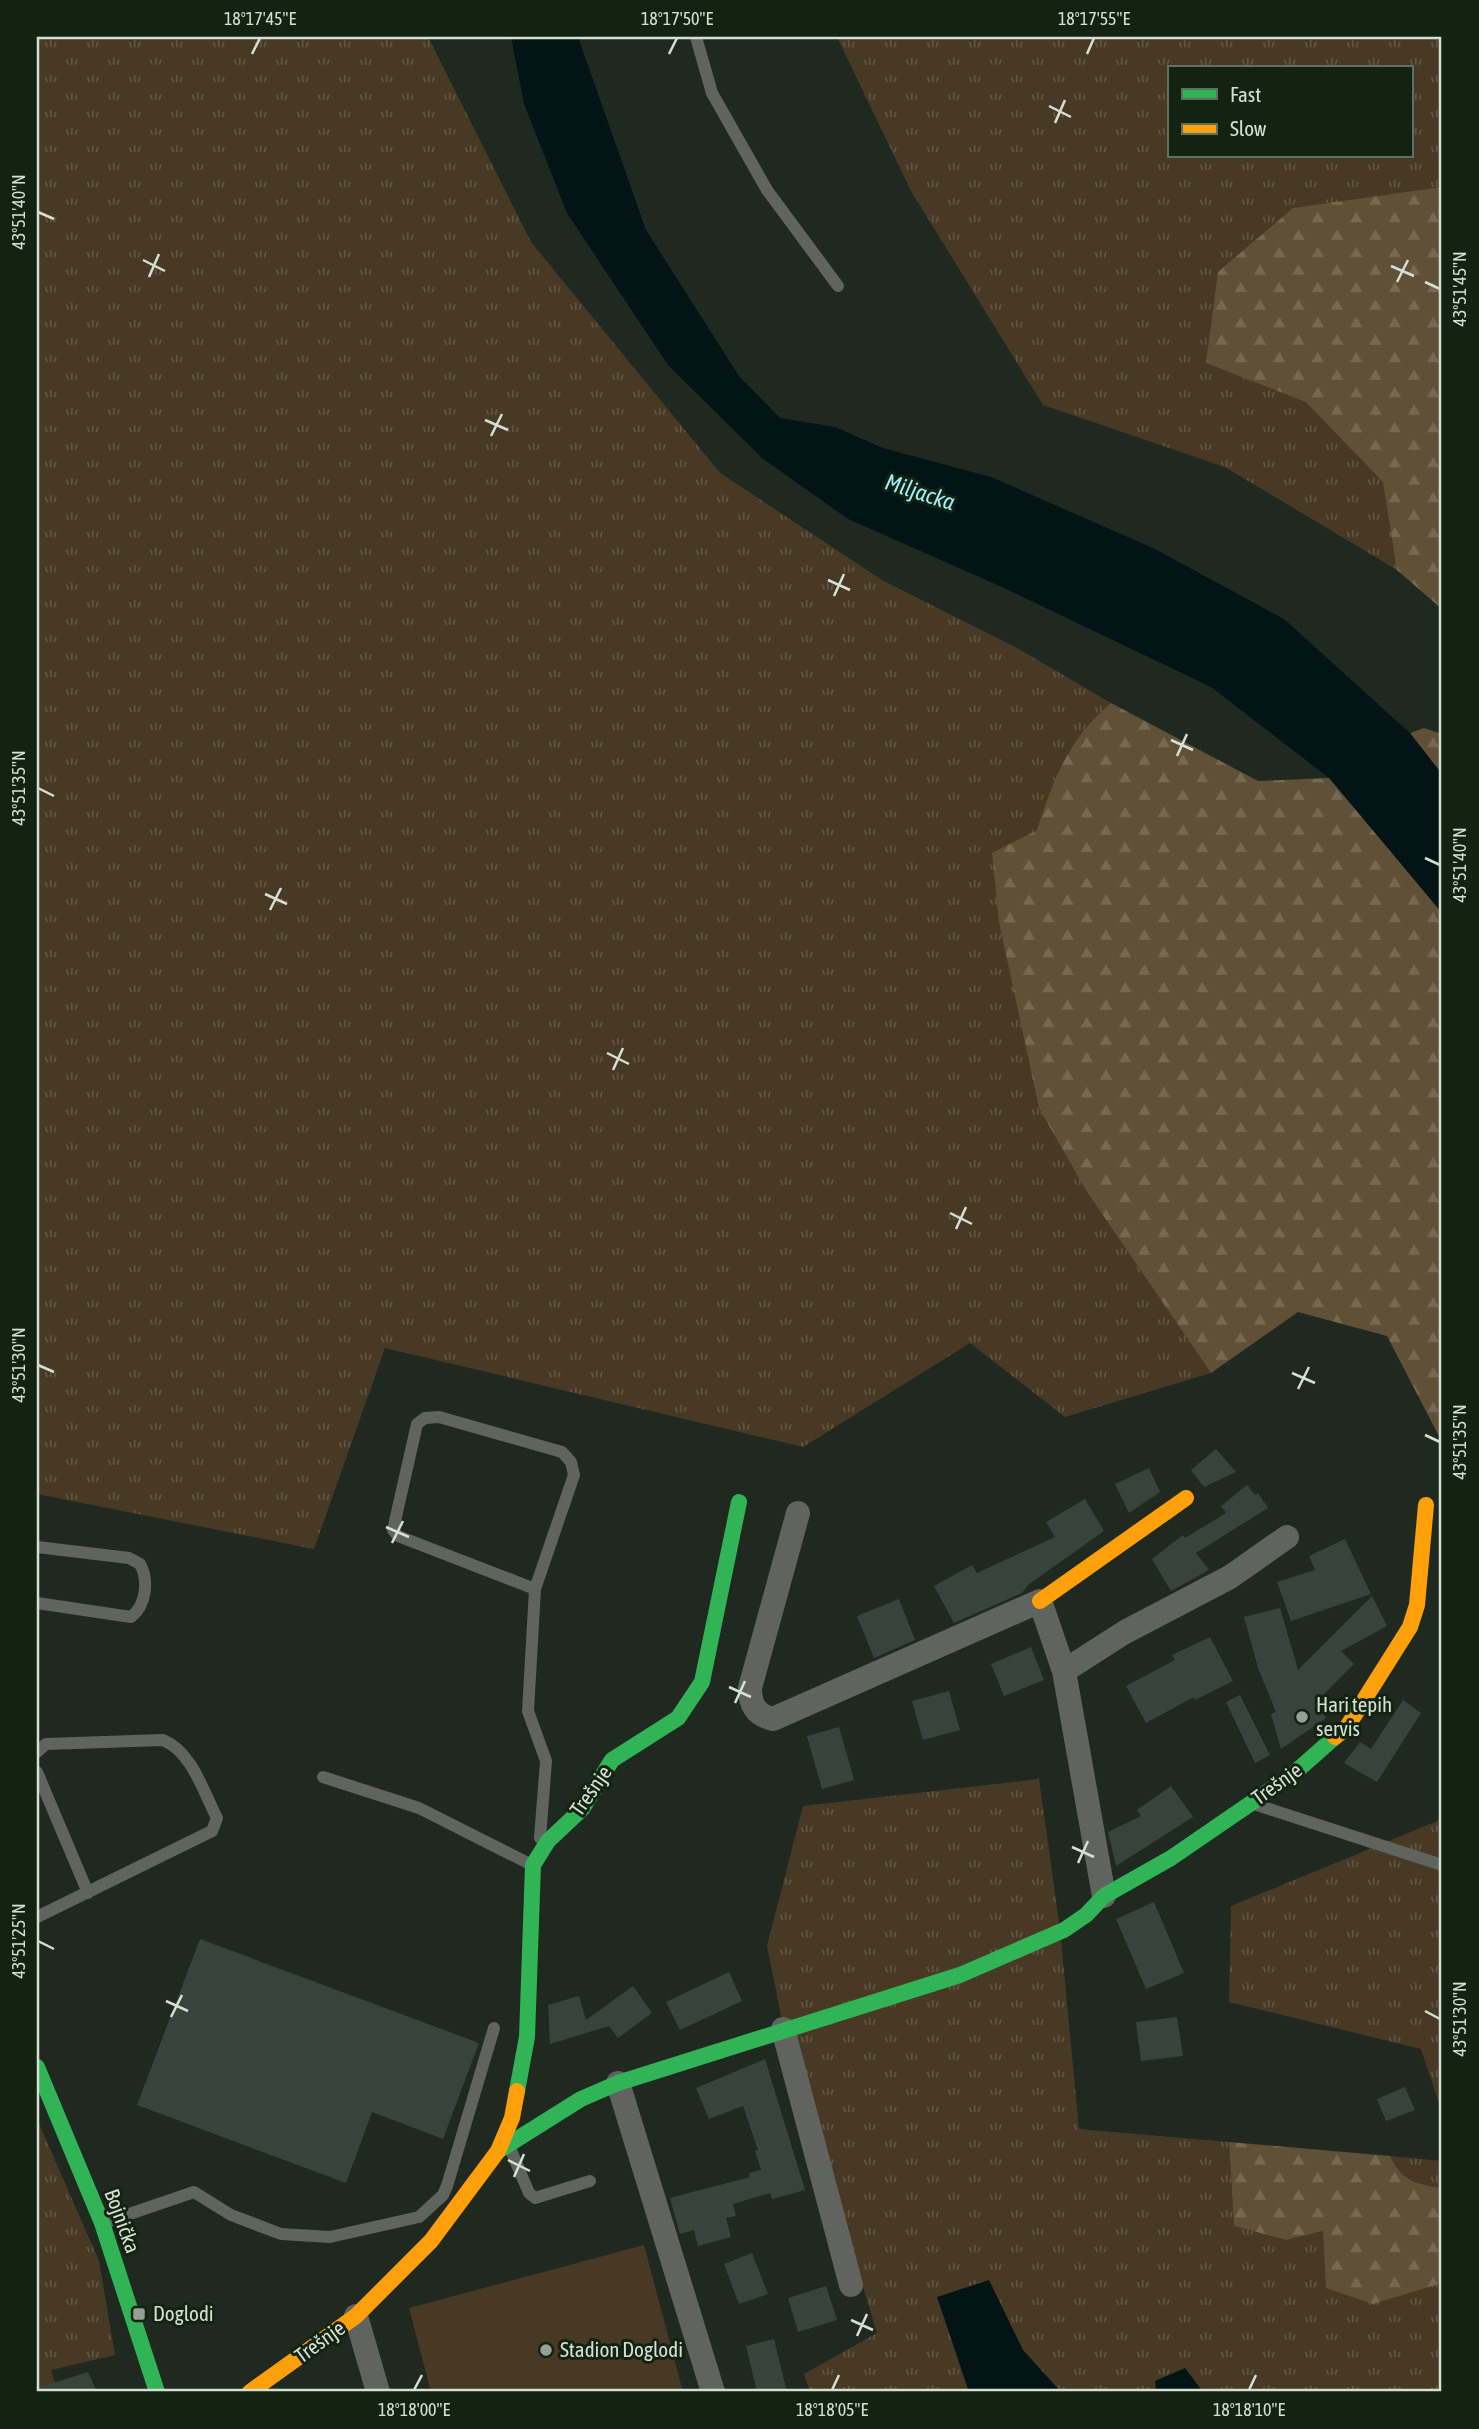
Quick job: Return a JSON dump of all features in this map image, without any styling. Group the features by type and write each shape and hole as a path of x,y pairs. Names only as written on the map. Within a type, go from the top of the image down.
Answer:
{"street":[{"path":"798,1513 750,1688 750,1700 755,1710 764,1717 773,1719 1040,1601 1186,1498"},
{"name":"Trešnje","path":"503,2148 512,2118 527,2037 533,1865 539,1847 583,1807 605,1769 619,1753 664,1730 684,1716 693,1703 702,1682 739,1502"},
{"name":"Trešnje","path":"250,2392 279,2383 356,2316 431,2241 503,2148 581,2099 618,2083 783,2029 960,1975 1064,1930 1086,1915 1104,1896 1171,1858 1292,1775 1347,1727 1397,1651 1417,1605 1426,1505"},
{"path":"1064,1671 1125,1632 1230,1577 1287,1537"},
{"path":"1040,1601 1064,1671 1104,1896"},
{"path":"783,2029 851,2285"},
{"name":"Bojnička","path":"37,2067 102,2223 157,2392"},
{"path":"618,2083 713,2392"},
{"name":"Trešnje","path":"356,2316 378,2392"}],"lane":[{"path":"696,37 712,93 767,190 838,285"},
{"path":"535,1589 398,1536 393,1530 417,1424 425,1418 439,1417 562,1452 571,1462 574,1475 535,1589 528,1711 546,1761 539,1847"},
{"path":"37,1547 129,1558 140,1564 146,1583 139,1611 131,1618 37,1603"},
{"path":"37,1752 46,1744 163,1740 175,1745 184,1754 217,1818 212,1831 37,1917"},
{"path":"37,1772 88,1893"},
{"path":"323,1777 419,1808 533,1865"},
{"path":"1250,1803 1442,1865"},
{"path":"102,2223 194,2192 231,2215 281,2234 330,2237 419,2217 443,2195 447,2186 494,2028"},
{"path":"503,2148 529,2193 535,2198 590,2181"}],"green space":[{"path":"37,37 428,37 531,242 720,473 882,580 1017,648 1111,703 1084,730 1064,761 1037,830 993,853 1087,1192 1211,1373 1065,1417 970,1343 803,1447 385,1348 314,1549 37,1494"},
{"path":"837,37 1442,37 1442,609 1397,570 1225,467 1043,405 911,191"},
{"path":"1442,187 1442,609 1397,570 1383,482 1306,402 1206,363 1218,272 1293,208"},
{"path":"1111,703 1258,781 1329,778 1365,750 1424,728 1442,734 1442,1442 1387,1336 1298,1312 1211,1373 1087,1192 1039,1108 999,922 992,853 1037,830 1064,761 1084,730"},
{"path":"1039,1779 1060,1929 1079,2129 1229,2142 1234,2226 1286,2240 1323,2231 1442,2283 1442,2392 810,2392 804,2374 877,2333 782,2020 767,1946 803,1806"},
{"path":"1442,1819 1442,2112 1421,2049 1229,2002 1231,1906"},
{"path":"37,2119 99,2261 115,2355 51,2370 58,2392 37,2392"},
{"path":"1229,2142 1390,2156 1400,2171 1411,2180 1442,2188 1442,2283 1373,2304 1326,2288 1323,2231 1286,2240 1234,2226"},
{"path":"1390,2156 1442,2161 1442,2188 1411,2180 1400,2171"},
{"name":"Stadion Doglodi","path":"644,2245 683,2392 431,2392 409,2308"}],"water":[{"name":"Miljacka","path":"511,37 578,37 646,230 739,376 780,418 835,427 883,448 991,477 1153,548 1284,619 1410,733 1442,774 1442,913 1329,778 1211,687 1004,588 848,519 762,458 668,365 567,213 524,104"},
{"path":"989,2280 1023,2350 1061,2392 969,2392 937,2297"},
{"path":"1185,2368 1203,2392 1156,2392 1155,2381"}],"building":[{"path":"1216,1449 1236,1472 1204,1487 1191,1470"},
{"path":"1149,1468 1160,1492 1129,1513 1115,1484"},
{"path":"1247,1485 1255,1495 1258,1493 1268,1508 1196,1553 1209,1570 1171,1591 1152,1559 1183,1535 1185,1538 1226,1513 1221,1506"},
{"path":"1085,1499 1104,1531 1028,1585 1022,1593 954,1623 934,1586 972,1565 977,1573 1055,1537 1046,1522"},
{"path":"1345,1539 1371,1594 1291,1621 1277,1582 1315,1570 1309,1556"},
{"path":"1372,1596 1387,1626 1341,1651 1354,1664 1316,1702 1326,1718 1281,1749 1271,1714 1276,1712 1258,1668 1244,1617 1280,1608 1298,1670"},
{"path":"899,1599 915,1640 874,1658 857,1616"},
{"path":"1210,1637 1233,1681 1195,1700 1194,1697 1146,1723 1126,1686 1175,1660 1172,1655"},
{"path":"1031,1647 1044,1680 1004,1696 991,1664"},
{"path":"949,1691 960,1730 923,1740 912,1701"},
{"path":"1240,1695 1270,1755 1255,1763 1226,1702"},
{"path":"1403,1700 1421,1713 1377,1782 1344,1763 1360,1742 1371,1749"},
{"path":"839,1727 854,1780 822,1789 807,1736"},
{"path":"1171,1786 1193,1817 1116,1866 1108,1832 1141,1816 1137,1810"},
{"path":"1154,1902 1184,1973 1146,1989 1116,1919"},
{"path":"200,1939 479,2043 443,2139 372,2112 346,2183 137,2105"},
{"path":"729,1972 742,2001 680,2030 666,2002"},
{"path":"633,1986 652,2013 618,2038 609,2026 550,2044 548,2005 579,1996 586,2020"},
{"path":"1177,2017 1183,2056 1141,2061 1136,2022"},
{"path":"765,2059 805,2190 772,2199 770,2193 733,2204 736,2216 726,2218 731,2237 698,2246 694,2230 680,2234 670,2198 750,2177 749,2173 761,2170 755,2151 758,2150 743,2106 709,2119 696,2088"},
{"path":"1405,2087 1415,2110 1386,2121 1377,2099"},
{"path":"752,2253 768,2294 739,2304 724,2264"},
{"path":"826,2286 837,2320 798,2332 788,2298"},
{"path":"774,2339 787,2392 757,2392 746,2346"},
{"path":"88,2372 97,2392 37,2392 37,2388"}],"traffic: fast":[{"path":"517,2091 527,2037 533,1865 548,1841 582,1809 612,1760 678,1718 702,1682 739,1502"},
{"path":"498,2151 581,2099 618,2083 960,1975 1064,1930 1086,1915 1104,1896 1171,1858 1292,1775 1335,1737"},
{"path":"37,2067 102,2223 157,2392"}],"traffic: slow":[{"path":"1040,1601 1186,1498"},
{"path":"1335,1737 1347,1727 1410,1627 1417,1605 1426,1505"},
{"path":"250,2392 356,2316 431,2241 498,2151 512,2118 517,2091"}],"place":[{"name":"Hari tepih servis","path":"1302,1717"},
{"name":"Doglodi","path":"139,2314"},
{"name":"Stadion Doglodi","path":"546,2350"}]}
